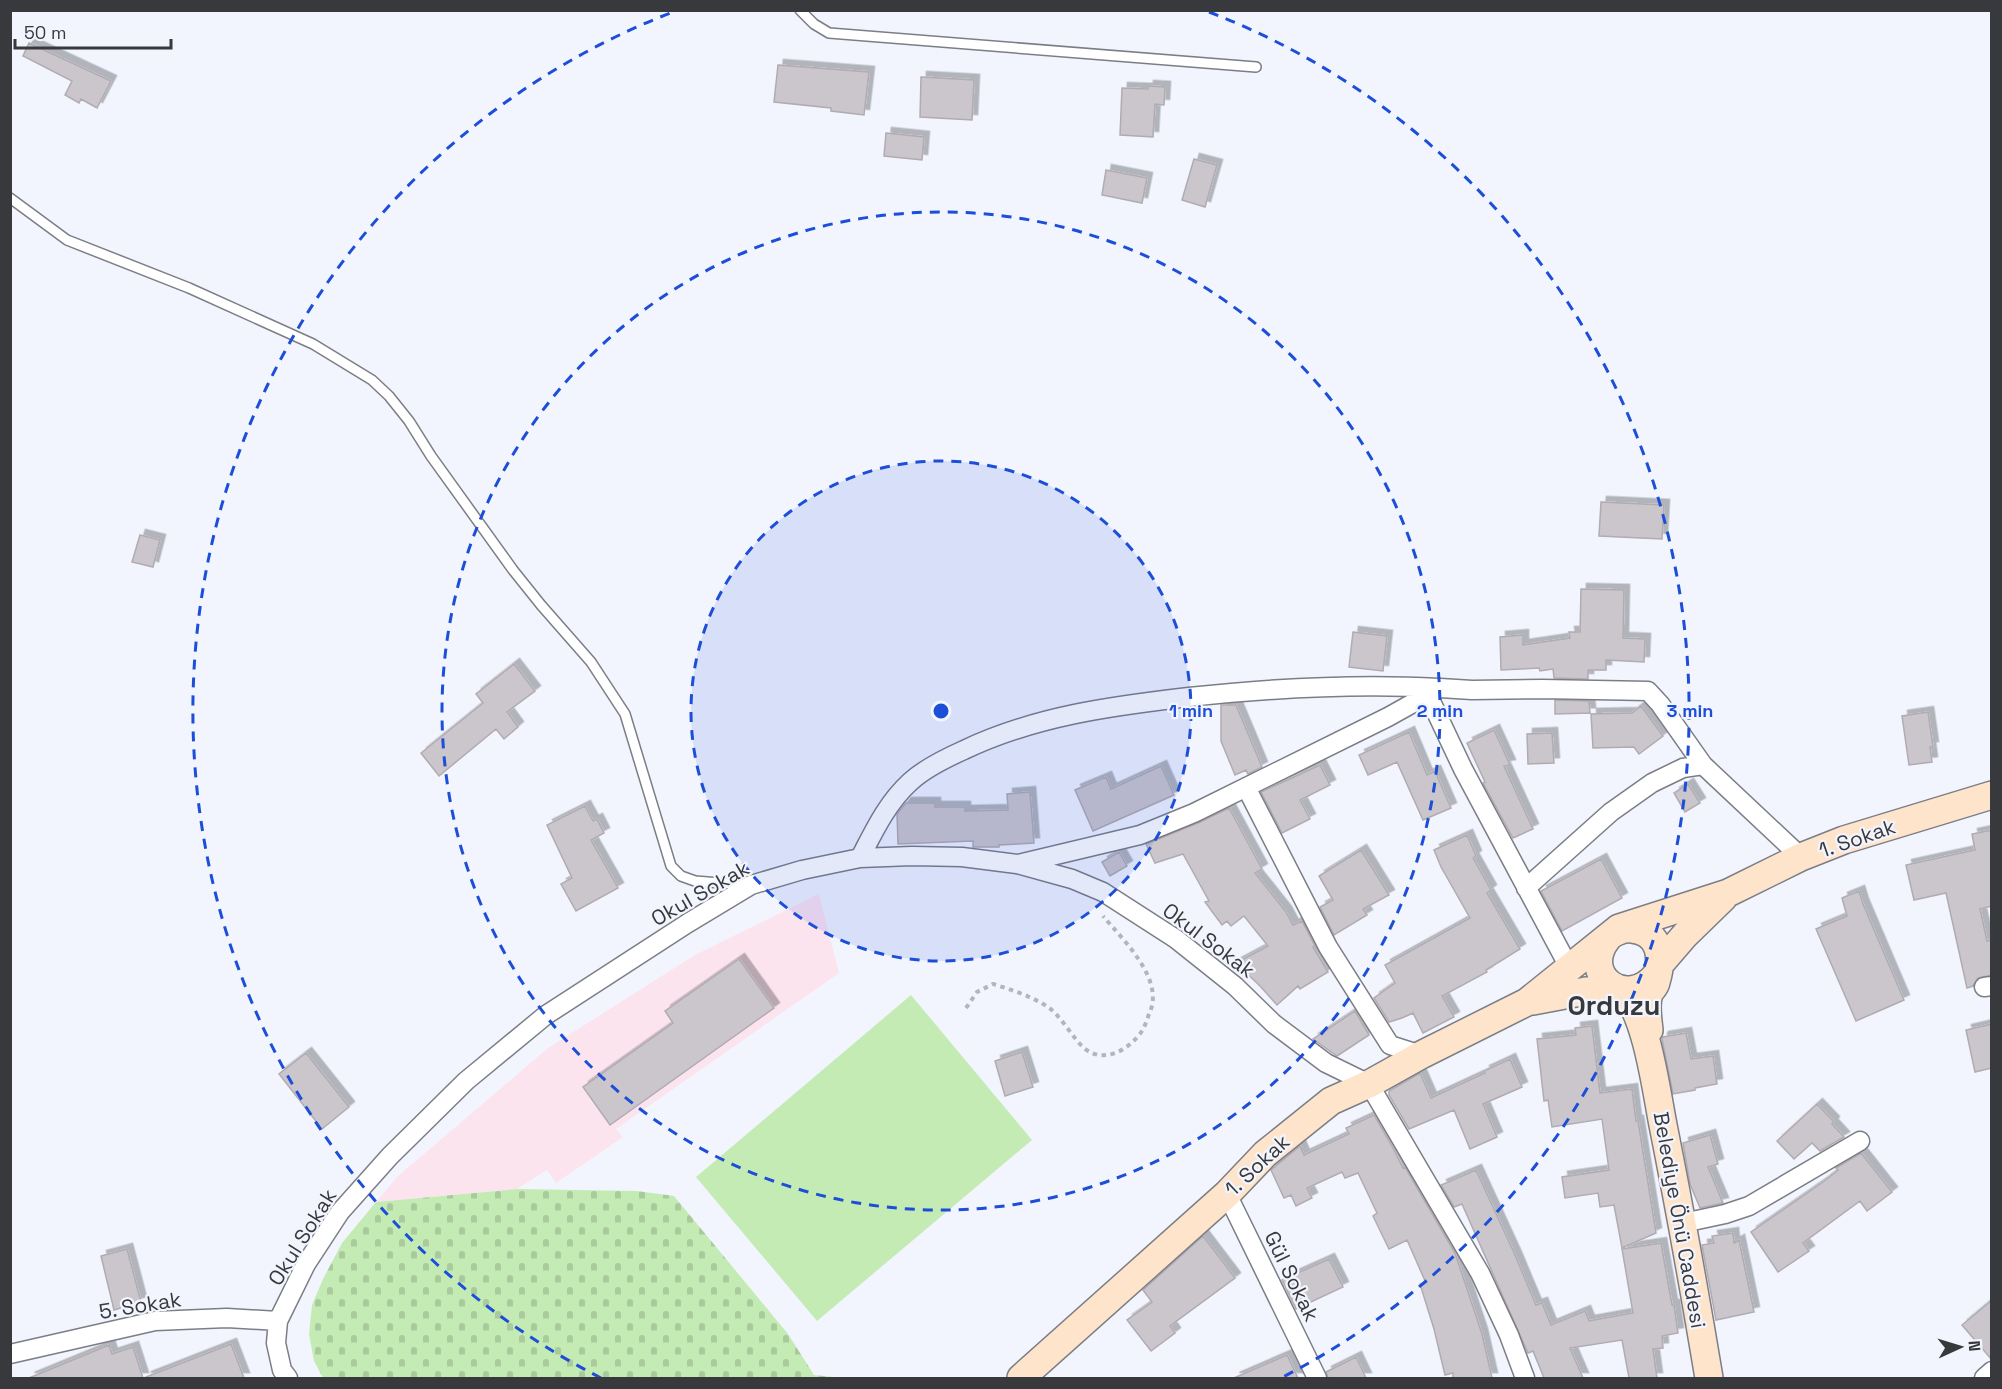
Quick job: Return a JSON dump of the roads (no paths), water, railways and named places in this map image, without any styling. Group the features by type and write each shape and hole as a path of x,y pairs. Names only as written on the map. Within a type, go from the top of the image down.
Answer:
{"street":[{"path":"860,858 885,812 910,782 943,760 978,743 1041,722 1114,705 1224,693 1345,685 1382,685 1434,692 1648,691 1660,704 1703,765 1801,858"},
{"path":"1017,864 1140,835 1194,813 1434,692"},
{"path":"1434,692 1463,769 1570,969"},
{"path":"1526,888 1611,812 1652,783 1683,768 1703,765"},
{"path":"1246,787 1328,947 1390,1045 1421,1055"},
{"name":"1. Sokak","path":"1728,893 1844,840 1992,795"},
{"name":"Okul Sokak","path":"288,1378 282,1370 276,1343 278,1321 306,1264 340,1212 390,1156 466,1081 546,1015 751,885 802,870 860,858 962,857 1017,864 1072,879 1103,892 1176,939 1235,986 1275,1024 1326,1063 1369,1084"},
{"path":"1527,1002 1619,928 1728,893"},
{"path":"1527,1002 1586,991 1633,991 1642,988 1651,983 1686,935 1728,893"},
{"path":"1627,929 1640,930 1649,935 1656,943 1660,953 1656,984 1649,994 1651,1062 1636,1010 1623,990 1613,987 1606,980 1600,972 1598,962 1599,952 1610,935 1627,929"},
{"name":"1. Sokak","path":"1021,1378 1227,1194 1265,1154 1331,1101 1369,1084 1527,1002"},
{"name":"Belediye Önü Caddesi","path":"1651,1062 1683,1223 1709,1378"},
{"path":"1369,1084 1480,1274 1509,1335 1525,1378"},
{"path":"1683,1223 1749,1206 1860,1141"},
{"name":"Gül Sokak","path":"1227,1194 1317,1378"},
{"name":"5. Sokak","path":"10,1354 154,1321 226,1318 278,1321"},
{"path":"1984,1378 1992,1371"}],"lane":[{"path":"800,10 814,24 829,33 1256,67"},
{"path":"10,198 68,240 189,288 303,340 350,365 372,380 389,396 409,421 431,456 513,570 607,684 625,714 671,866 681,876 695,881 751,885"}],"district":[{"name":"Orduzu","path":"1614,1005"}]}
